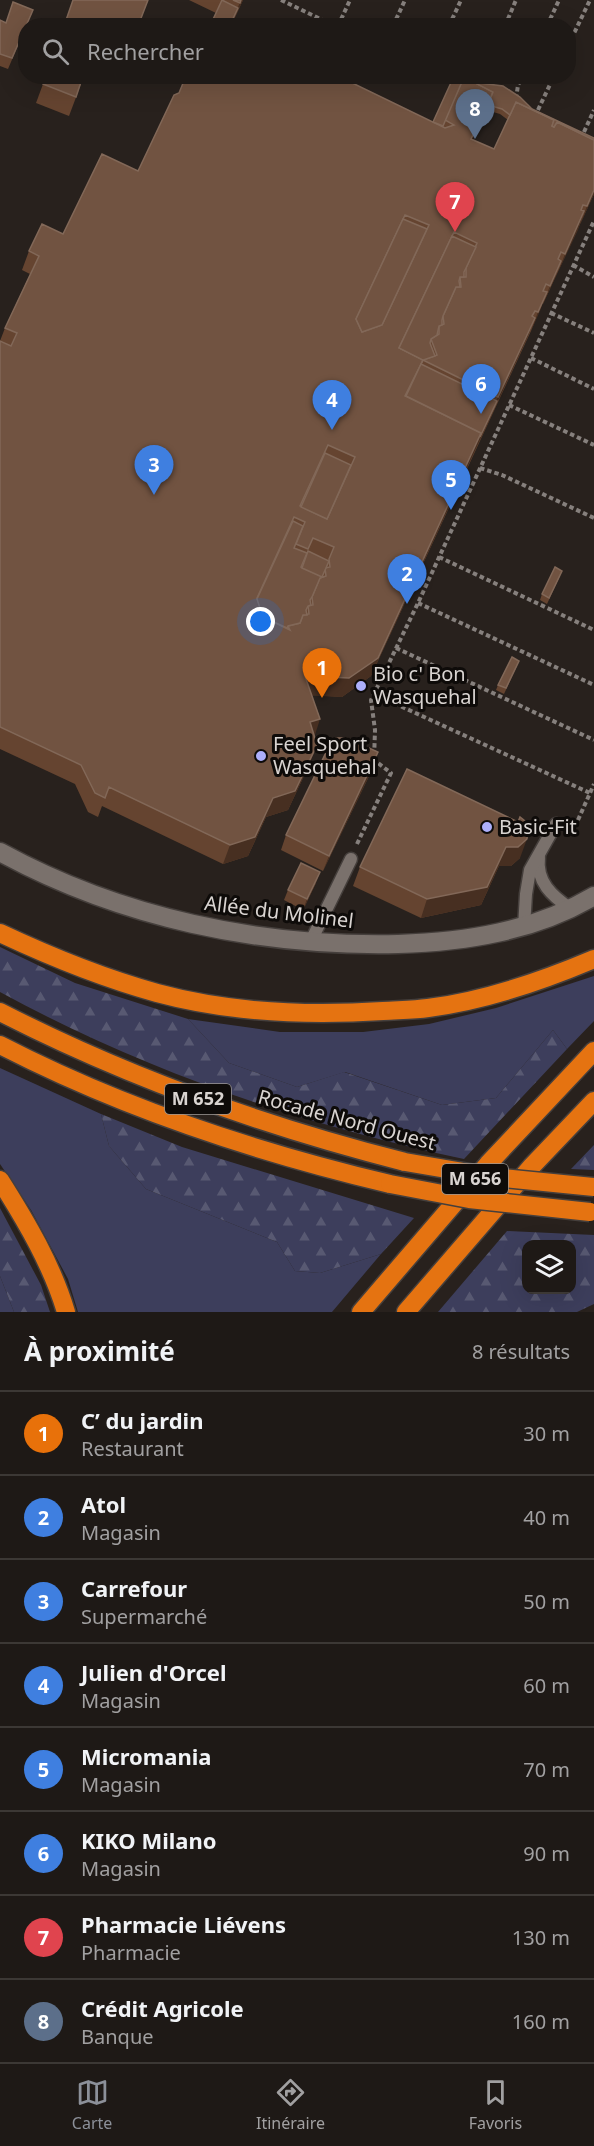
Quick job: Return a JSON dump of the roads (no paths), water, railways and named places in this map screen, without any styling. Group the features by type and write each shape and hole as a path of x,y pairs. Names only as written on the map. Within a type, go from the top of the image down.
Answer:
{"highway":[{"path":"0,933 79,967 159,993 232,1008 306,1014 350,1014 428,1008 480,998 594,959"},
{"name":"Rocade Nord Ouest","path":"0,1012 108,1064 215,1106 325,1142 405,1162 493,1177 594,1187"},
{"name":"M 652","path":"0,1045 91,1088 173,1121 281,1156 390,1184 469,1199 592,1212"},
{"name":"M 656","path":"361,1312 504,1146 594,1051"},
{"name":"M 656","path":"406,1312 532,1166 594,1101"},
{"path":"532,1166 594,1112"},
{"path":"0,1180 31,1232 66,1312"}],"street":[{"name":"Allée du Molinel","path":"0,852 80,890 168,918 219,930 310,943 372,945 439,942 524,927 572,909 594,896"}],"lane":[{"path":"524,927 530,870 556,824"},
{"path":"540,850 539,870 543,884 555,898 572,909"},
{"path":"310,943 351,859"}],"place":[{"name":"Crédit Agricole","path":"475,139"},
{"name":"Pharmacie Liévens","path":"455,232"},
{"name":"KIKO Milano","path":"481,414"},
{"name":"Julien d'Orcel","path":"332,430"},
{"name":"Carrefour","path":"154,495"},
{"name":"Micromania","path":"451,510"},
{"name":"Atol","path":"407,604"},
{"name":"Bio c' Bon Wasquehal","path":"361,686"},
{"name":"C’ du jardin","path":"322,698"},
{"name":"Feel Sport Wasquehal","path":"261,756"},
{"name":"Basic-Fit","path":"487,827"}]}
